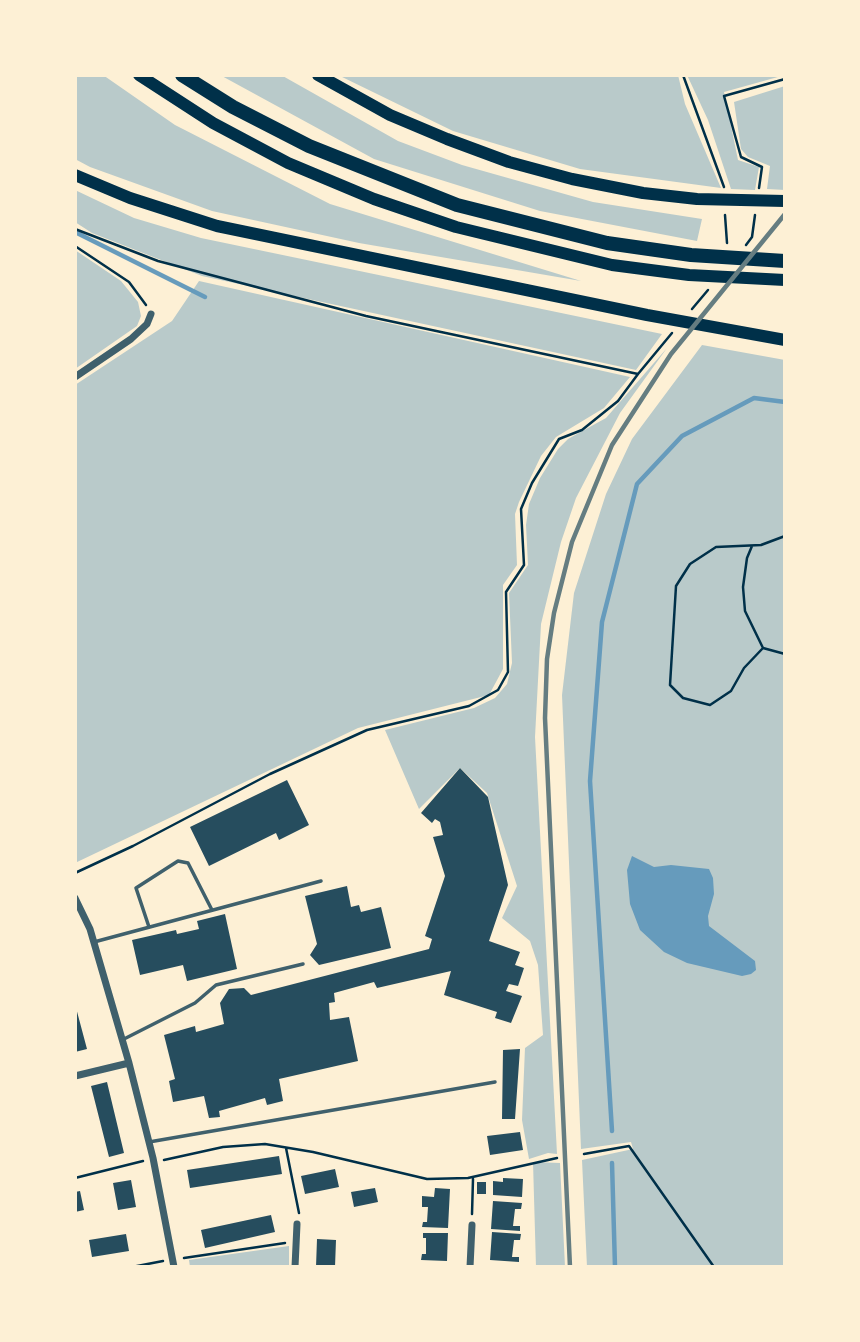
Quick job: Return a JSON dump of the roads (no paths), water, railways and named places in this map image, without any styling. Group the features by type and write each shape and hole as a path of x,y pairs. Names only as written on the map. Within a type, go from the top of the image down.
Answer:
{"highway":[{"path":"139,75 213,123 288,163 374,199 456,227 538,250 612,265 689,275 785,280"},
{"path":"182,75 309,146 457,205 594,240 691,255 785,261"},
{"path":"318,75 390,115 509,162 584,181 697,199 785,201"},
{"path":"75,175 130,198 217,226 648,315 785,340"}],"street":[{"path":"75,377 131,339 147,324 150,314"},
{"path":"75,898 94,942 129,1063 154,1161 173,1263"},
{"path":"75,1076 129,1063"},
{"path":"295,1267 297,1224"},
{"path":"470,1267 472,1225"}],"lane":[{"path":"149,928 136,888 178,860 188,863 212,910"},
{"path":"94,942 321,881"},
{"path":"122,1040 195,1003 216,985 303,964"},
{"path":"149,1142 495,1082"}],"water":[{"path":"632,856 654,867 671,865 709,869 713,878 714,894 708,916 709,926 755,961 756,970 742,976 687,963 664,952 640,930 630,904 627,870"}],"waterway":[{"path":"75,232 205,297"},
{"path":"612,1131 590,781 602,622 637,484 682,436 754,398 785,402"},
{"path":"612,1163 615,1267"}],"railway":[{"path":"570,1267 545,718 547,659 554,613 572,542 612,445 671,354 785,214"}]}
